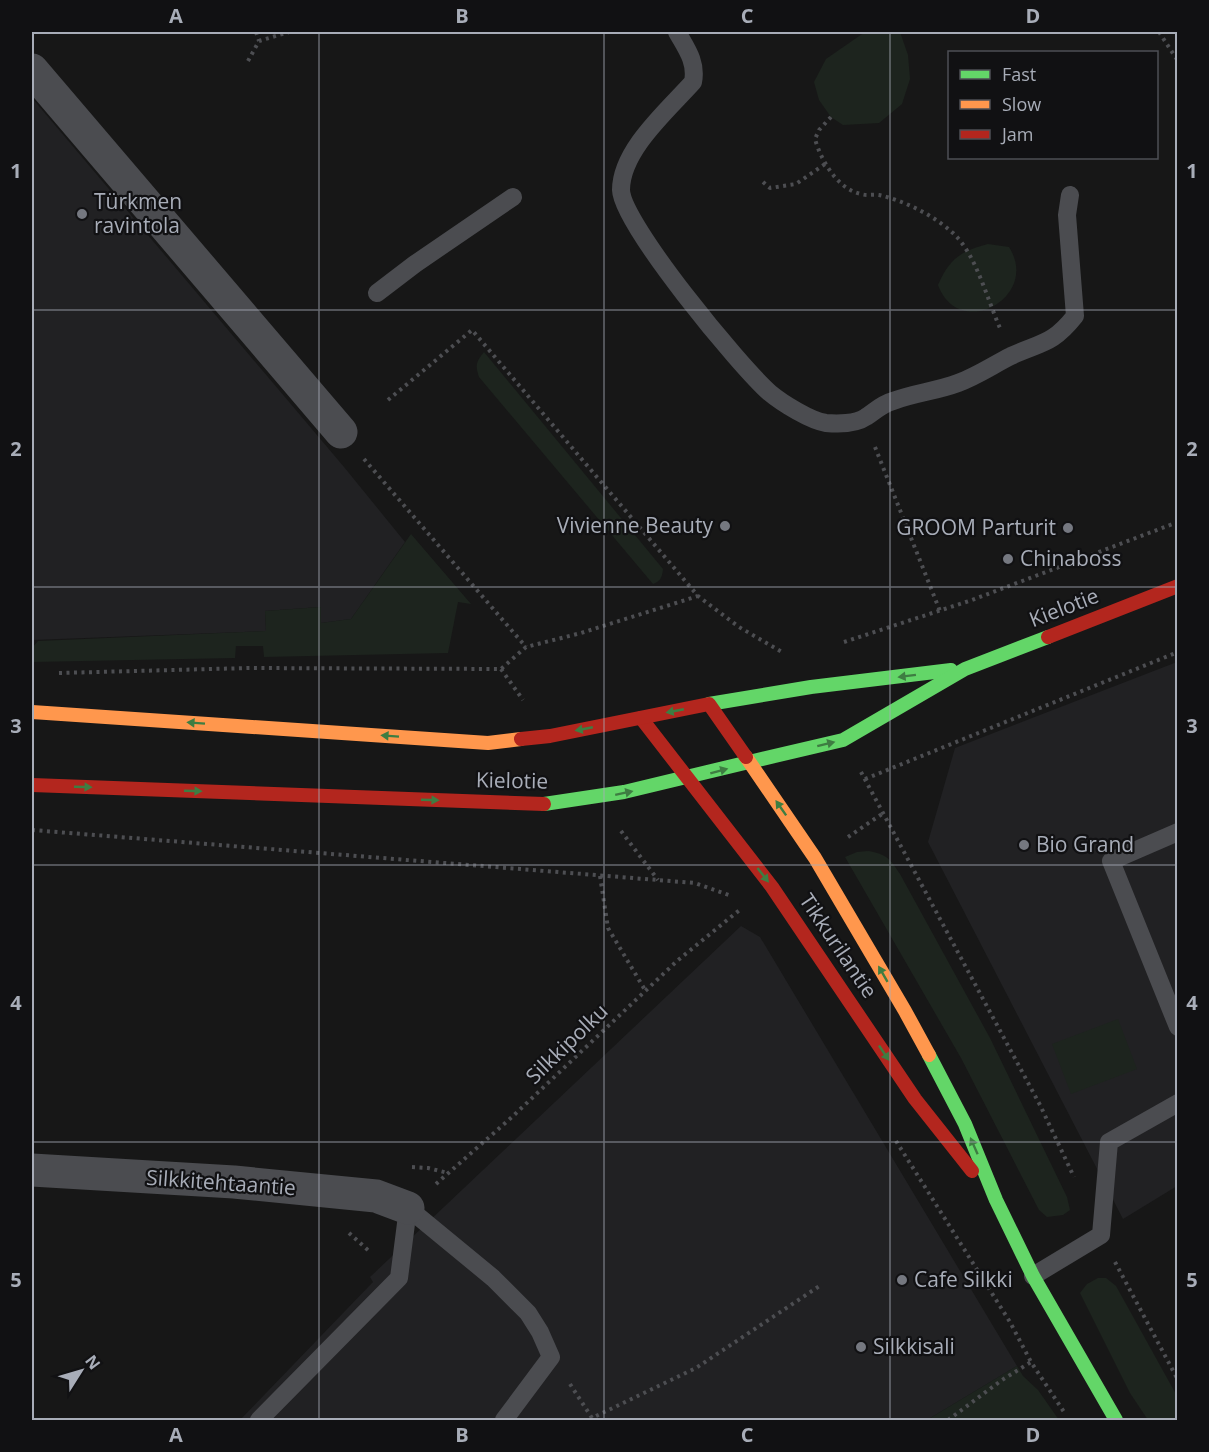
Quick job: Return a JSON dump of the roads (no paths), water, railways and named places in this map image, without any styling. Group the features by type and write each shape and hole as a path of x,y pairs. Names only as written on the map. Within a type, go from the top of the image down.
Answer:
{"main road":[{"name":"Kielotie","path":"32,785 548,804 597,799 843,740 965,669 1178,586"},
{"name":"Kielotie","path":"32,712 488,743 550,736 709,704 812,687 965,669"},
{"name":"Tikkurilantie","path":"709,704 815,858 905,1011 965,1124 996,1200 1034,1276 1116,1420"},
{"name":"Tikkurilantie","path":"641,718 772,887 915,1099 996,1200"}],"street":[{"path":"32,69 341,432"},
{"name":"Silkkitehtaantie","path":"32,1170 234,1182 376,1196 408,1208"}],"lane":[{"path":"676,32 691,56 695,72 693,82 639,142 625,171 621,190 624,204 656,256 720,338 771,393 804,415 825,423 854,422 893,401 972,378 1062,333 1075,316 1067,214 1070,195"},
{"path":"377,293 513,197"},
{"path":"1178,832 1111,861 1178,1027"},
{"path":"1034,1276 1101,1235 1108,1142 1178,1103"},
{"path":"408,1208 494,1278 528,1313 540,1332 551,1357 504,1420"},
{"path":"259,1420 399,1278 408,1208"}],"place":[{"name":"Türkmen ravintola","path":"82,214"},
{"name":"Vivienne Beauty","path":"725,526"},
{"name":"GROOM Parturit","path":"1068,528"},
{"name":"Chinaboss","path":"1008,559"},
{"name":"Bio Grand","path":"1024,845"},
{"name":"Cafe Silkki","path":"902,1280"},
{"name":"Silkkisali","path":"861,1347"}]}
